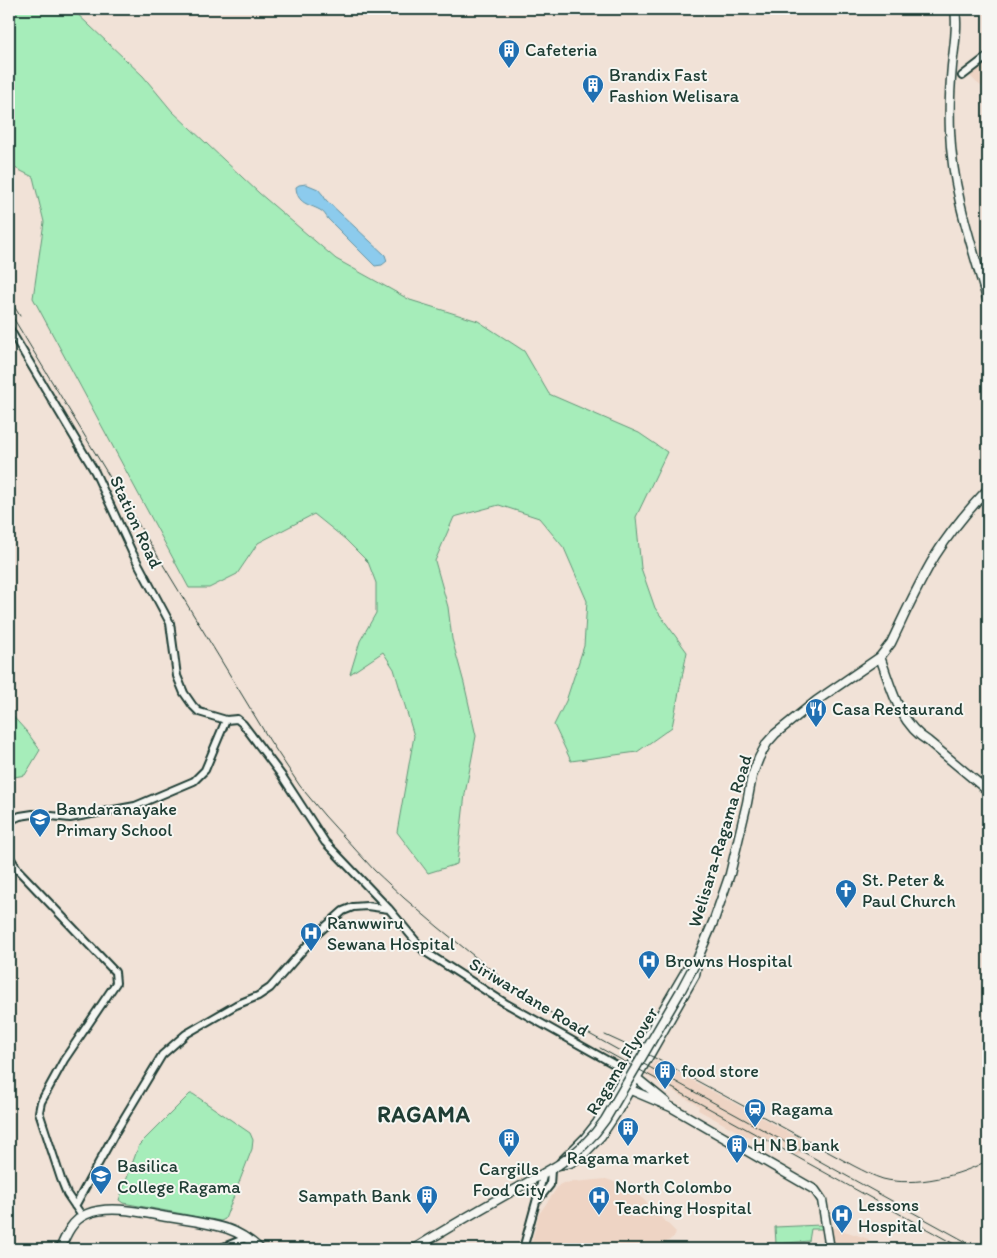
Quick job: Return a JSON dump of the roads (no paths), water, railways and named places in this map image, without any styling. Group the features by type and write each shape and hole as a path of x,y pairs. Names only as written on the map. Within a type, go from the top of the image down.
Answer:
{"main road":[{"path":"955,9 956,32 950,106 952,157 962,210 988,302"},
{"name":"Welisara-Ragama Road","path":"697,960 714,920 730,874 752,776 767,742 816,701 880,657 891,643 934,557 968,511 988,489"},
{"path":"880,657 899,707 910,725 920,736 988,791"},
{"path":"414,1249 452,1225 551,1169 585,1138 598,1123 687,969 697,960"},
{"path":"551,1169 570,1163 582,1156 601,1136 630,1090 695,975 698,964 697,960"},
{"name":"Ragama Flyover","path":"551,1169 583,1147 597,1132 697,960"},
{"path":"628,1072 671,1107"},
{"path":"620,1085 671,1107 815,1190 822,1200 830,1249"},
{"path":"60,1249 66,1234 72,1226 82,1216 96,1211 127,1211 228,1229 246,1238 260,1249"}],"street":[{"path":"962,76 988,56"},
{"name":"Station Road","path":"9,328 96,472 132,552 170,623 177,676 184,693 199,712 226,720"},
{"name":"Siriwardane Road","path":"226,720 237,719 243,724 282,776 325,842 389,909 424,950 505,1004 628,1072"},
{"path":"9,821 20,816 33,814 70,818 135,806 194,781 204,770 226,720"},
{"path":"9,856 18,870 115,972 116,983 64,1060 41,1102 39,1112 67,1194 82,1216"},
{"path":"74,1206 154,1066 167,1050 186,1034 270,988 317,934 343,911 353,907 367,906 389,909"},
{"path":"523,1249 535,1203 550,1185 551,1169"},
{"path":"219,1249 246,1238"}],"water":[{"path":"306,184 318,189 326,200 385,255 387,261 382,265 375,266 323,212 301,200 296,187"}],"railway":[{"path":"9,298 20,316"},
{"path":"9,311 270,741 300,786 374,870 438,927 515,989 544,1009 979,1249"},
{"path":"605,1035 653,1057 854,1166 883,1179 909,1182 923,1181 965,1171 988,1160"},
{"path":"600,1048 963,1249"}],"place":[{"name":"Cafeteria","path":"509,69"},
{"name":"Brandix Fast Fashion Welisara","path":"593,104"},
{"name":"Casa Restaurand","path":"816,728"},
{"name":"Bandaranayake Primary School","path":"40,838"},
{"name":"St. Peter & Paul Church","path":"846,909"},
{"name":"Ranwwiru Sewana Hospital","path":"311,952"},
{"name":"Browns Hospital","path":"649,980"},
{"name":"food store","path":"665,1090"},
{"name":"Ragama","path":"755,1128"},
{"name":"Ragama market","path":"628,1147"},
{"name":"Cargills Food City","path":"509,1158"},
{"name":"H N B bank","path":"737,1164"},
{"name":"Basilica College Ragama","path":"101,1195"},
{"name":"Sampath Bank","path":"427,1215"},
{"name":"North Colombo Teaching Hospital","path":"599,1216"},
{"name":"Lessons Hospital","path":"842,1234"}],"district":[{"name":"RAGAMA","path":"424,1114"}]}
